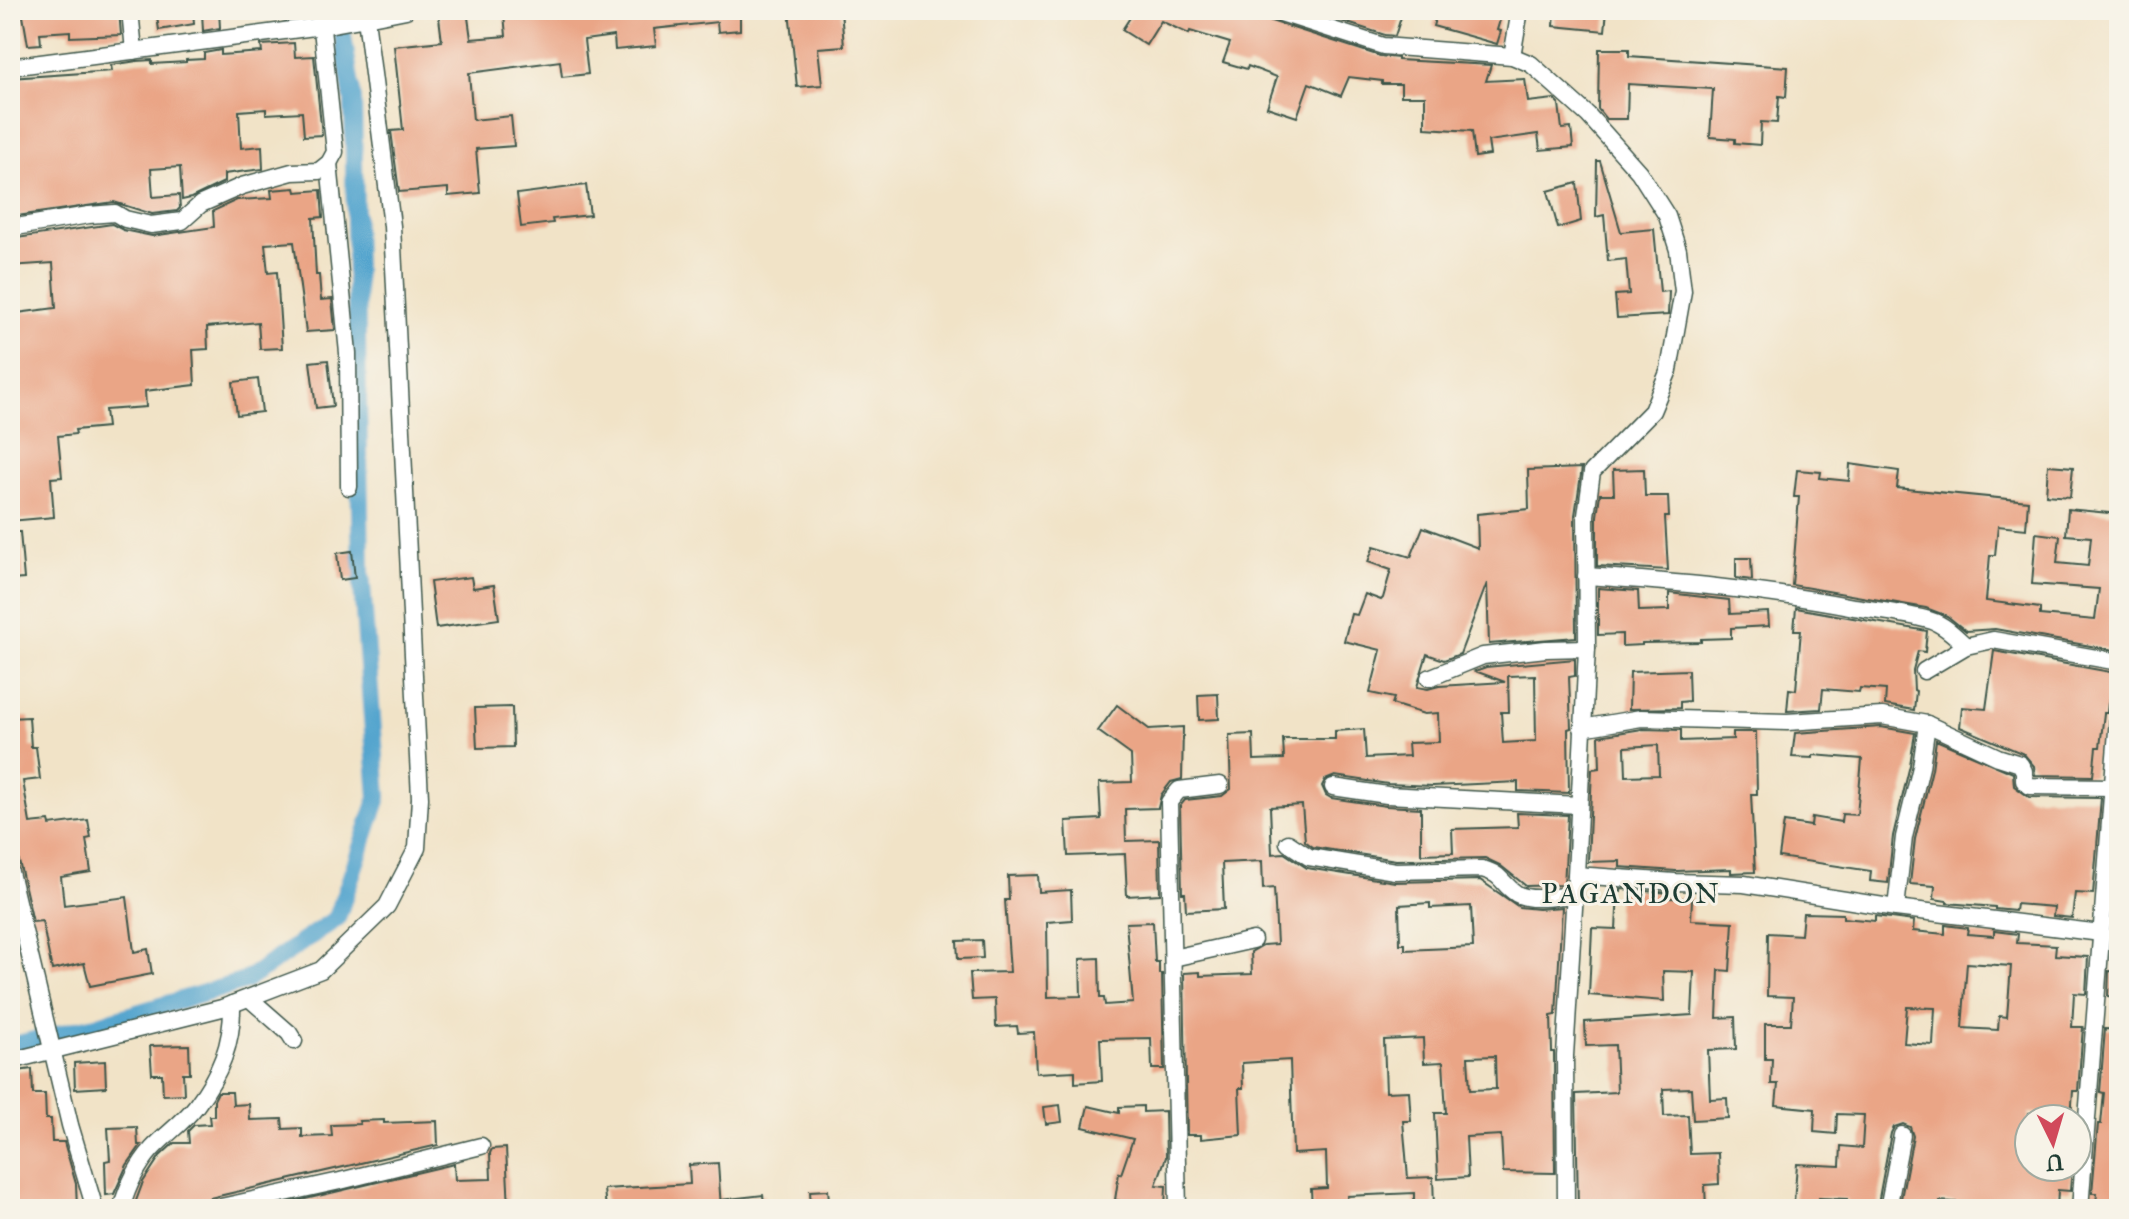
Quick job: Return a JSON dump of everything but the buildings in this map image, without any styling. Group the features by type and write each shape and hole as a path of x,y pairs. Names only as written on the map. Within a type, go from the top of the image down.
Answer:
{"street":[{"path":"130,10 134,51"},
{"path":"10,67 406,10"},
{"path":"1271,10 1383,46 1512,56 1531,64 1588,115 1639,172 1667,216 1678,250 1683,291 1669,370 1652,411 1592,472 1586,515 1587,648 1565,1056 1566,1209"},
{"path":"1512,56 1520,10"},
{"path":"10,1061 232,1004 321,970 387,906 417,848 420,798 392,226 362,16"},
{"path":"10,228 115,213 125,219 151,225 182,221 201,204 242,186 292,172 319,171 329,163 335,152 324,20"},
{"path":"329,163 348,353 349,487"},
{"path":"1586,576 1797,596 1933,621 1966,646"},
{"path":"1924,671 1966,646 1984,641 2007,641 2119,662"},
{"path":"1429,678 1483,656 1587,648"},
{"path":"2080,1209 2119,705"},
{"path":"1582,728 1641,718 1787,722 1882,716 1927,724 2020,764 2024,781 2030,786 2113,787"},
{"path":"1896,908 1904,837 1921,767 1927,724"},
{"path":"1178,1209 1169,802 1179,790 1220,785"},
{"path":"1333,787 1387,795 1579,805"},
{"path":"1288,843 1309,857 1395,871 1482,869 1496,872 1510,888 1527,897 1575,895"},
{"path":"10,872 13,900 45,1014 70,1125 95,1209"},
{"path":"1576,875 1744,884 1896,908 2101,933"},
{"path":"1173,958 1253,940"},
{"path":"249,998 294,1041"},
{"path":"121,1209 127,1187 150,1152 194,1108 220,1068 233,1030 232,1004"},
{"path":"1888,1209 1902,1135"},
{"path":"212,1209 481,1146"}],"waterway":[{"path":"10,1046 104,1023 245,981 337,918 378,797 361,572 353,100 339,10"}],"district":[{"name":"PAGANDON","path":"1631,893"}]}
